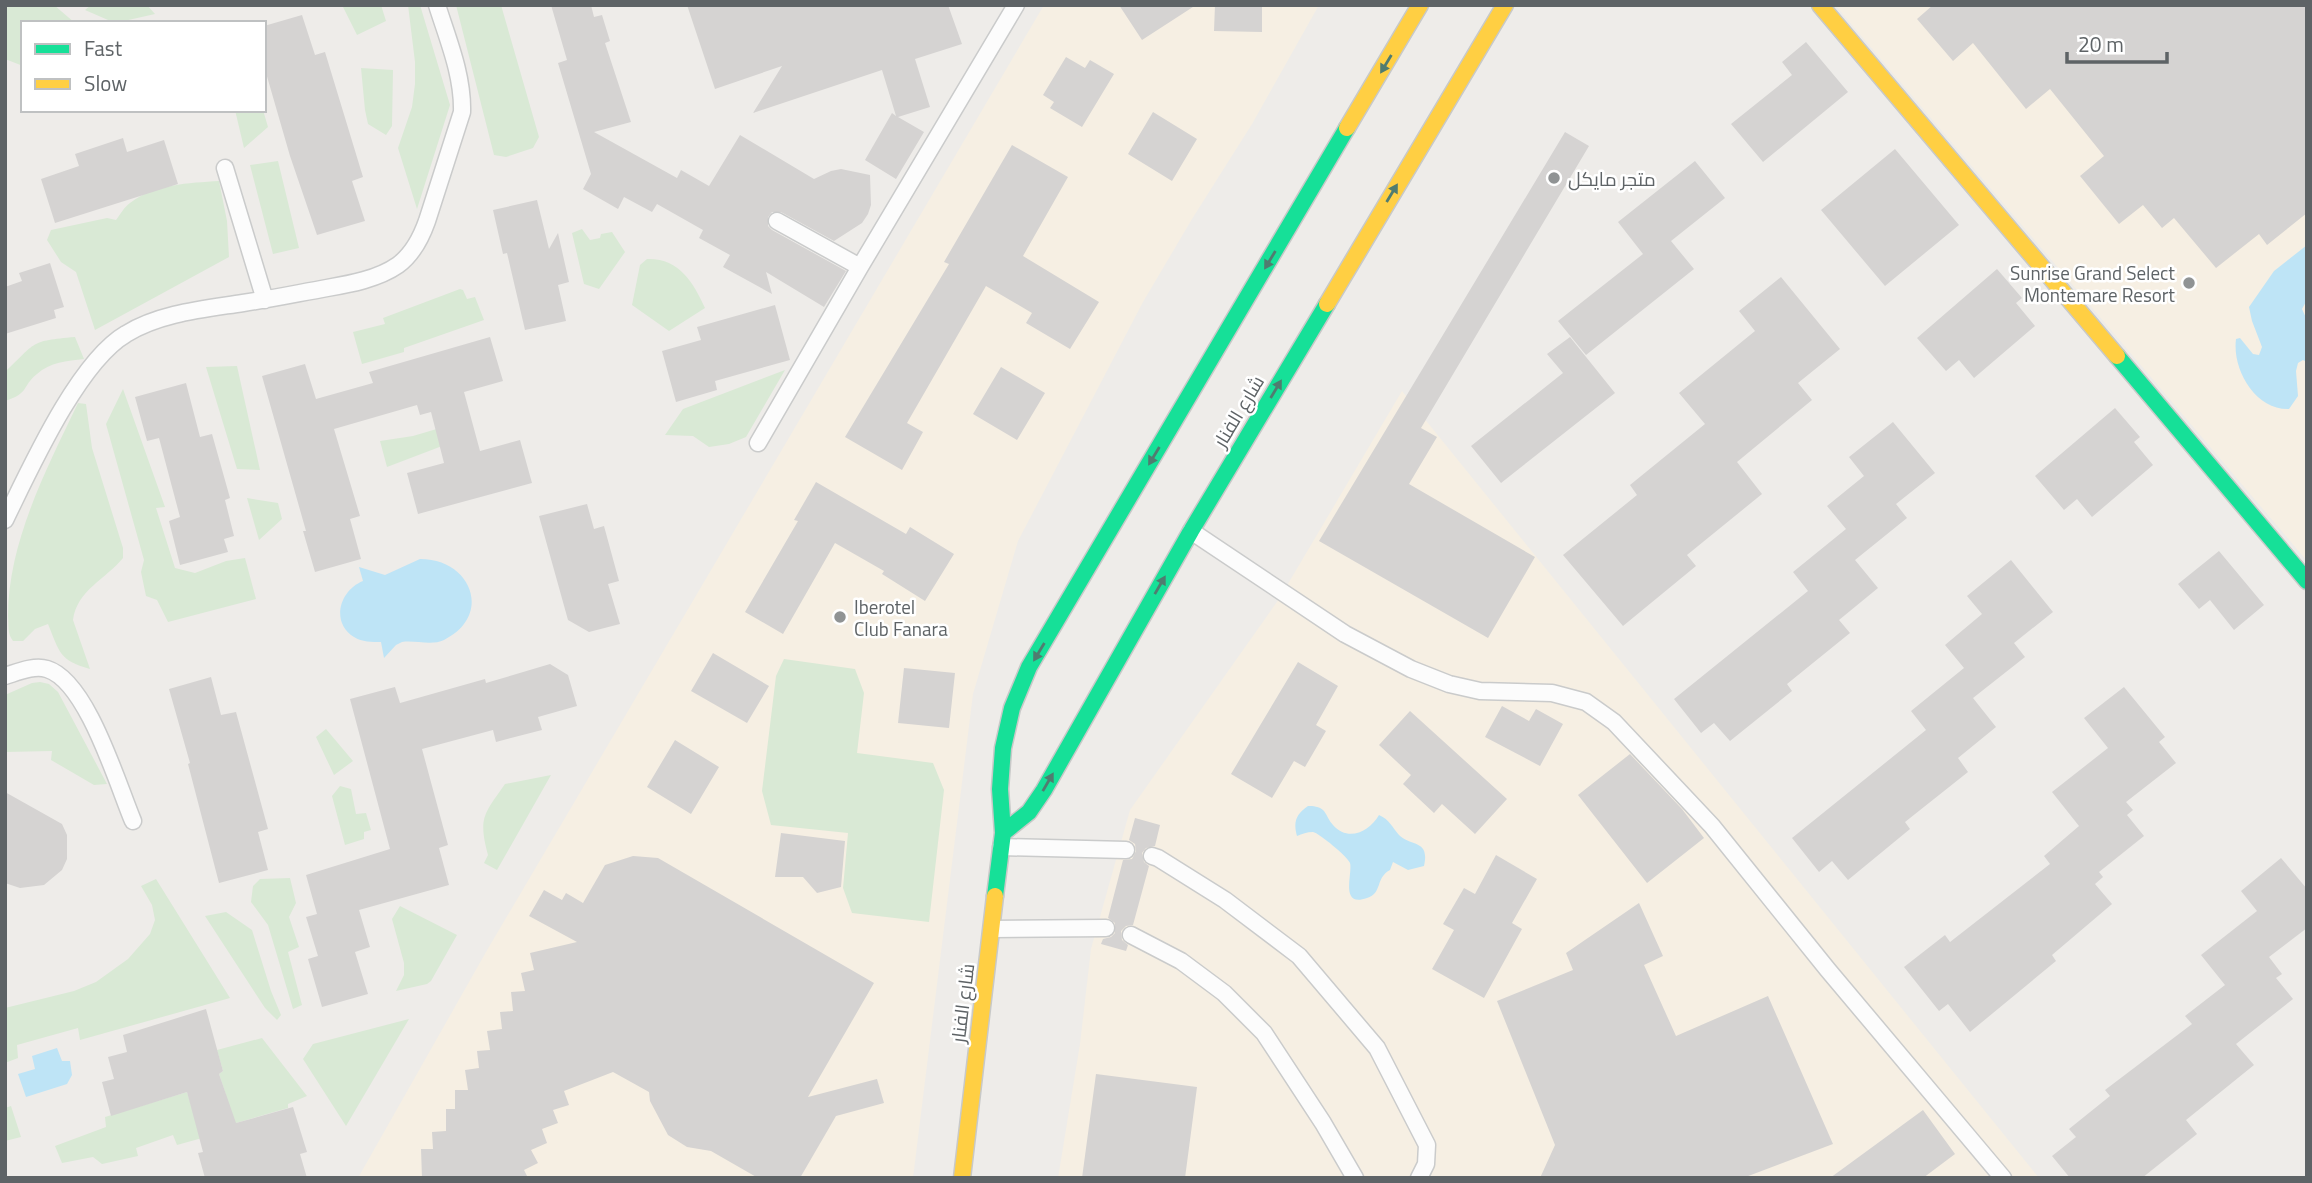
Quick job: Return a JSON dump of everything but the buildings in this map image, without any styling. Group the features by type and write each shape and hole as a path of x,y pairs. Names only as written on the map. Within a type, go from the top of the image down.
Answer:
{"main road":[{"name":"شارع الفنار","path":"962,1178 1002,840 999,791 1004,738 1011,708 1029,667 1420,5"},
{"name":"شارع الفنار","path":"1002,840 1029,812 1044,790 1191,531 1504,5"},
{"path":"1820,5 2307,581"}],"lane":[{"path":"5,520 87,370 107,347 127,333 157,320 198,310 346,284 382,273 397,265 410,253 421,238 462,112 463,93 437,5"},
{"path":"758,443 1016,5"},
{"path":"225,168 265,300"},
{"path":"777,221 860,267"},
{"path":"1191,531 1345,634 1411,668 1449,684 1480,691 1552,693 1586,702 1614,722 1712,826 1828,970 2003,1178"},
{"path":"5,676 24,669 45,668 62,676 88,710 133,821"},
{"path":"1002,840 1126,850"},
{"path":"1152,856 1225,900 1300,956 1377,1048 1427,1145 1426,1164 1419,1178"},
{"path":"992,929 1106,928"},
{"path":"1131,935 1181,961 1224,993 1264,1033 1323,1123 1355,1178"}],"shaded area":[{"name":"Iberotel Club Fanara","path":"1044,5 1319,5 1252,124 1143,302 1018,541 973,694 913,1178 358,1178 486,952"},
{"name":"Sunrise Grand Select Montemare Resort","path":"1835,5 2307,5 2307,561"},
{"path":"1402,391 2039,1178 1058,1178 1080,1044 1091,949 1130,810 1279,599"}],"green space":[{"path":"5,5 54,5 73,21 21,21 21,65 5,59"},
{"path":"91,5 147,5 155,14 110,21 85,10"},
{"path":"342,5 381,5 386,21 357,35"},
{"path":"408,5 420,5 450,105 417,209 398,148 412,107 415,84"},
{"path":"456,5 501,5 539,137 533,148 506,157 494,155"},
{"path":"361,68 393,70 392,126 386,135 368,124"},
{"path":"235,112 264,112 268,127 244,148"},
{"path":"278,161 299,248 273,254 250,165"},
{"path":"219,181 227,221 229,257 95,330 76,272 61,262 47,240 51,230 107,218 116,220 130,203 161,188"},
{"path":"582,229 590,240 612,232 625,252 599,289 584,284 572,233"},
{"path":"647,259 668,263 684,273 705,308 669,331 632,305 640,265"},
{"path":"460,289 467,299 475,297 484,320 404,348 404,352 362,364 353,332 385,324 383,318"},
{"path":"75,337 84,359 47,367 32,379 22,392 5,401 5,372 29,349 41,342"},
{"path":"237,366 260,470 237,469 206,367"},
{"path":"785,370 746,437 729,444 709,447 693,436 665,435 683,409"},
{"path":"123,389 165,507 156,508 175,568 195,573 226,561 245,558 256,599 168,622 157,600 146,596 141,572 144,560 106,424"},
{"path":"78,403 86,404 92,448 123,548 123,558 86,593 73,620 90,669 72,662 62,654 48,624 35,629 23,641 13,641 8,626 10,588 22,533 42,479"},
{"path":"440,428 450,443 387,467 380,441 413,436"},
{"path":"247,498 278,503 282,519 259,540"},
{"path":"784,659 855,669 864,693 857,753 933,763 944,790 929,922 852,913 843,888 848,833 771,825 762,791 776,676"},
{"path":"40,682 49,684 58,692 107,784 94,785 51,760 52,751 5,752 5,695"},
{"path":"326,729 353,761 334,775 316,737"},
{"path":"551,775 497,870 484,863 488,855 483,824 488,810 505,784"},
{"path":"340,786 351,789 356,814 366,813 371,830 364,832 364,839 345,845 332,796"},
{"path":"290,878 296,903 289,917 299,947 288,952 302,1005 293,1009 268,925 251,902 253,886 260,879"},
{"path":"156,879 230,998 80,1040 78,1028 17,1045 18,1058 5,1063 5,1008 74,991 96,982 128,959 150,934 155,920 152,905 141,886"},
{"path":"400,906 457,935 431,981 396,991 404,975 404,963 392,919"},
{"path":"226,912 252,930 281,1015 277,1020 265,1008 205,916"},
{"path":"409,1019 346,1126 303,1059 313,1044"},
{"path":"262,1038 307,1096 288,1104 288,1108 212,1130 213,1135 177,1145 173,1135 136,1148 138,1156 102,1164 93,1157 62,1163 55,1146 106,1127 105,1117 187,1092 191,1105 226,1095 219,1074 223,1071 217,1050"},
{"path":"11,1106 21,1137 5,1141 5,1108"}],"water":[{"path":"2307,245 2307,300 2302,309 2307,320 2307,362 2303,360 2298,363 2298,396 2289,409 2277,408 2266,403 2248,386 2238,363 2236,339 2240,338 2253,354 2259,355 2262,347 2249,307 2274,271"},
{"path":"420,559 438,561 453,568 463,578 470,590 472,604 468,617 459,630 444,640 434,643 402,642 384,658 381,642 360,640 347,631 340,615 341,607 349,591 363,581 359,567 385,575"},
{"path":"1308,806 1322,809 1339,830 1352,834 1370,826 1379,815 1404,839 1422,847 1424,866 1408,870 1393,862 1372,896 1358,900 1353,898 1349,888 1348,860 1316,833 1297,836 1296,819"},
{"path":"57,1048 62,1061 70,1061 72,1075 67,1084 26,1097 18,1074 35,1069 32,1056"}],"traffic: fast":[{"path":"995,896 1003,833 1000,789 1003,748 1012,708 1029,667 1347,128"},
{"path":"1003,833 1029,812 1044,790 1191,531 1327,304"},
{"path":"2117,356 2307,581"}],"traffic: slow":[{"path":"1347,128 1420,5"},
{"path":"1327,304 1505,5"},
{"path":"1820,5 2117,356"},
{"path":"962,1178 995,896"}],"place":[{"name":"متجر مايكل","path":"1554,178"},
{"name":"Sunrise Grand Select Montemare Resort","path":"2189,283"},
{"name":"Iberotel Club Fanara","path":"840,617"}]}
